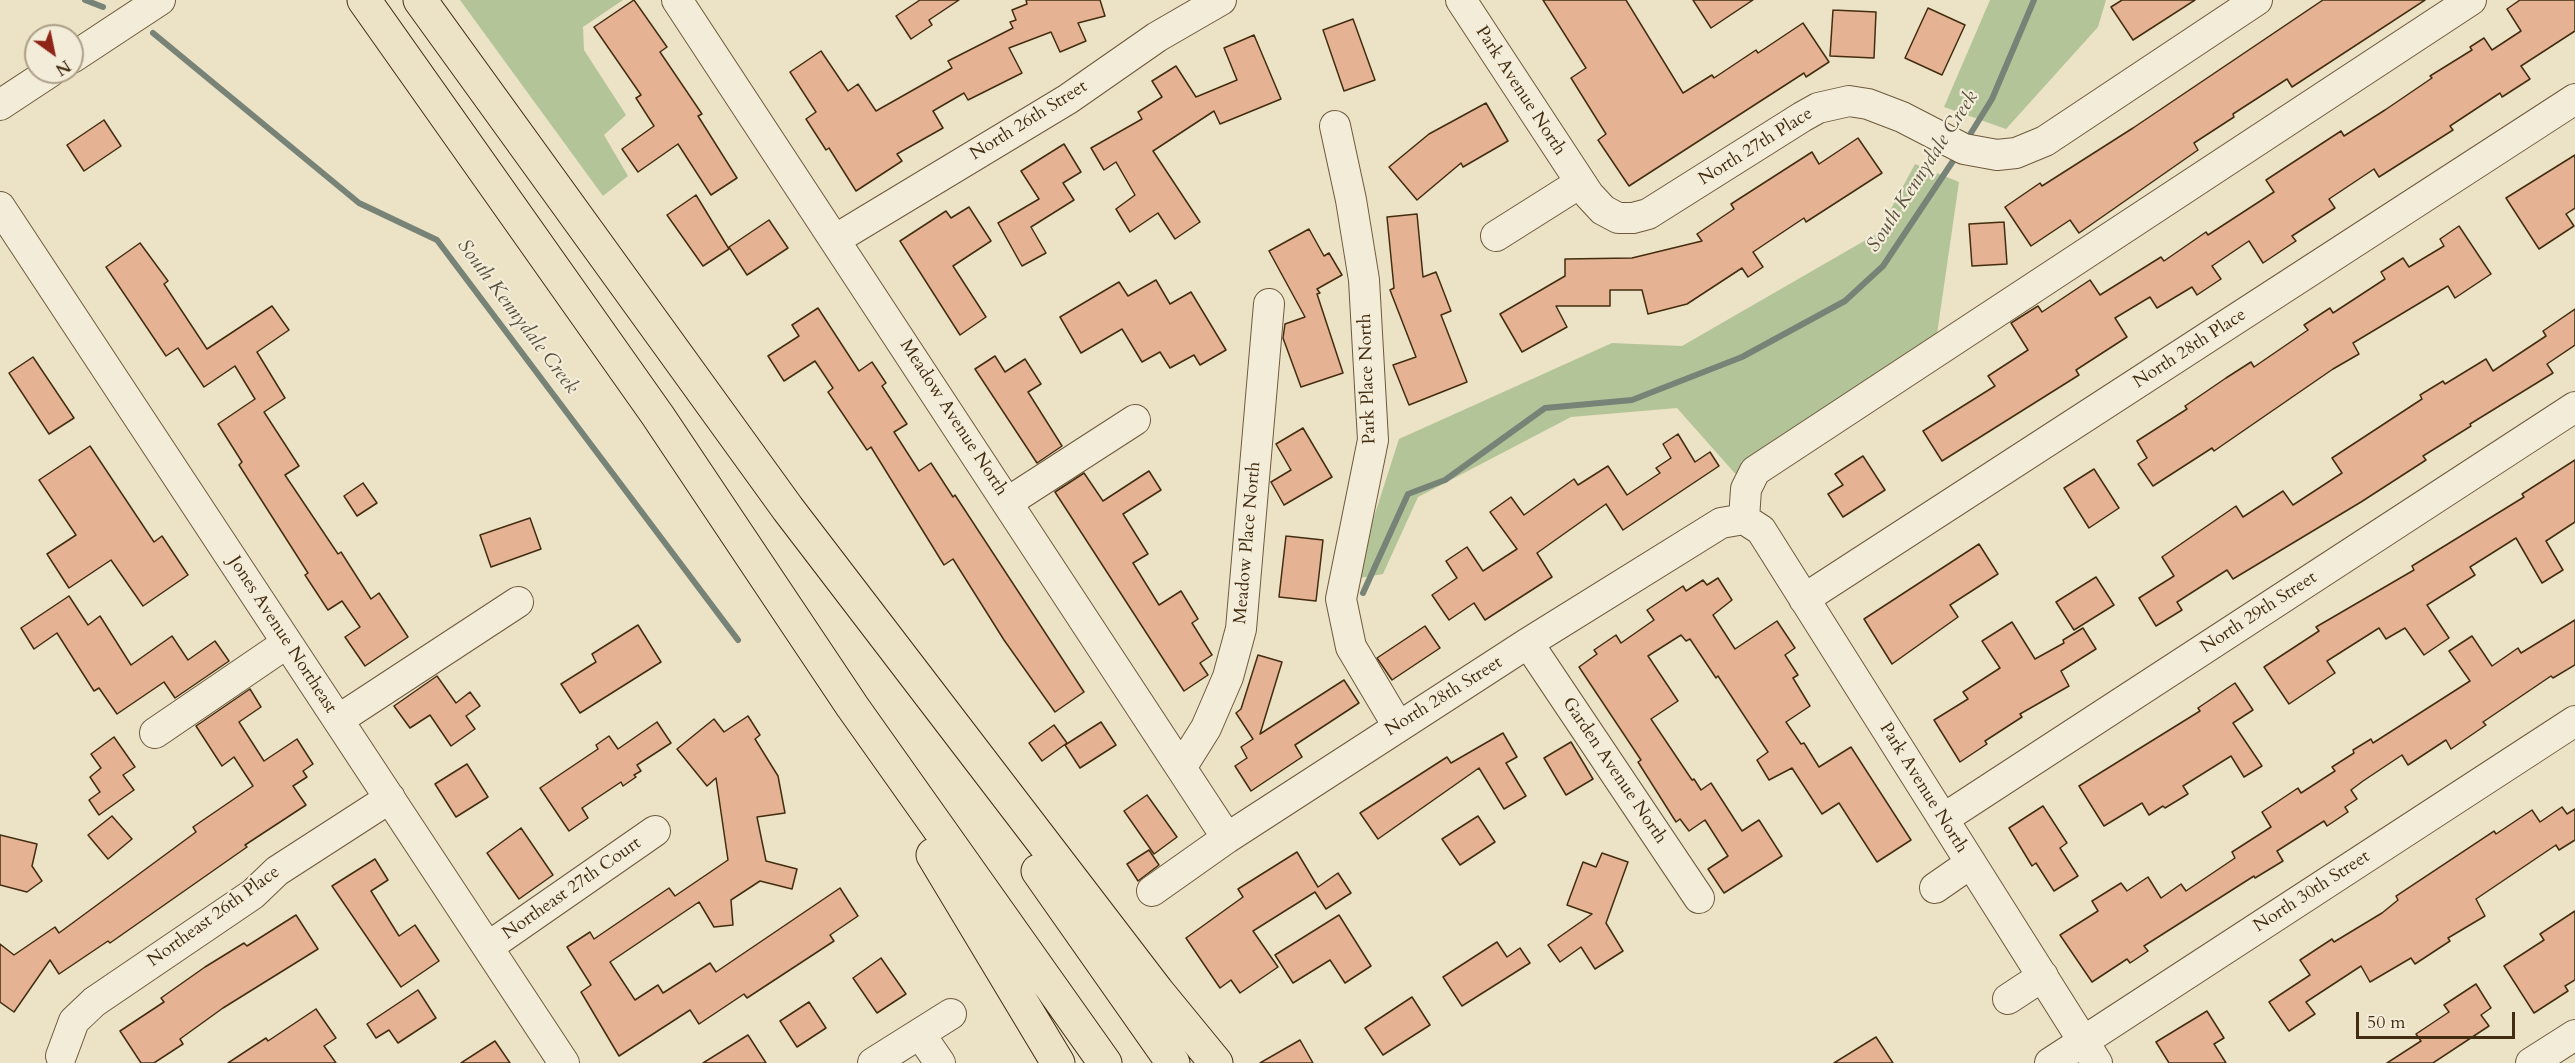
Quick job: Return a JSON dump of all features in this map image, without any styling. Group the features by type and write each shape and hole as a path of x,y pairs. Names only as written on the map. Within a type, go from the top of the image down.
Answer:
{"highway":[{"path":"364,0 658,417 852,706 1105,1063"},
{"path":"420,0 788,509 1173,1063"},
{"path":"658,417 965,908 1058,1063"},
{"path":"788,509 1157,991 1216,1063"}],"street":[{"path":"84,50 160,0"},
{"name":"Meadow Avenue North","path":"677,0 1227,838"},
{"name":"North 26th Street","path":"836,239 1068,99 1157,37 1221,0"},
{"name":"Park Avenue North","path":"1461,0 1580,183"},
{"name":"North 27th Place","path":"1580,183 1603,210 1618,218 1633,218 1648,214 1803,117 1832,104 1849,100 1868,104 1964,149 1997,155 2016,153 2045,141 2257,0"},
{"path":"1744,519 1746,489 1755,471 2471,0"},
{"path":"0,105 32,84"},
{"name":"North 28th Place","path":"1804,599 2575,99"},
{"name":"Park Place North","path":"1335,126 1351,200 1364,280 1372,440 1341,599 1351,647 1398,726"},
{"path":"1496,236 1580,183"},
{"name":"Jones Avenue Northeast","path":"0,207 564,1063"},
{"name":"Meadow Place North","path":"1181,768 1206,728 1224,687 1241,629 1269,304"},
{"name":"North 29th Street","path":"1943,819 2575,407"},
{"path":"1008,502 1135,420"},
{"name":"North 28th Street","path":"1152,891 1227,838 1528,643 1721,523 1729,519 1744,519"},
{"name":"Park Avenue North","path":"1744,519 1761,530 2090,1052"},
{"path":"338,720 518,602"},
{"path":"155,733 287,643"},
{"name":"Garden Avenue North","path":"1528,643 1699,898"},
{"name":"North 30th Street","path":"2050,1063 2090,1052 2575,722"},
{"name":"Northeast 26th Place","path":"61,1056 74,1021 94,1002 253,894 277,871 390,798"},
{"name":"Northeast 27th Court","path":"488,947 656,831"},
{"path":"1935,888 1971,863"},
{"path":"2008,999 2043,976"},
{"path":"873,1063 951,1014"},
{"path":"920,1034 940,1063"},
{"path":"2531,1063 2575,1035"}],"green space":[{"path":"460,0 623,0 583,27 584,50 626,115 604,135 628,176 603,196"},
{"path":"1990,0 2106,0 2098,27 2006,129 1944,107"},
{"path":"1915,164 1959,182 1937,334 1739,478 1677,408 1571,417 1418,497 1383,574 1354,579 1399,439 1612,343 1682,346 1878,233"}],"building":[{"path":"634,0 667,47 660,52 702,114 698,116 737,178 711,195 678,144 638,172 622,149 654,126 636,98 641,95 594,27"},
{"path":"920,0 959,0 929,20 932,25 911,39 896,16"},
{"path":"1026,0 1100,0 1105,16 1078,23 1086,41 1060,52 1051,32 1009,48 1022,73 968,100 964,93 933,111 943,128 897,154 902,161 856,191 829,148 826,150 806,119 816,112 790,72 821,51 848,91 858,84 876,111 952,68 948,61 1013,28 1010,22 1016,20 1012,10 1027,4"},
{"path":"1543,0 1626,0 1683,93 1712,75 1714,78 1756,50 1758,53 1803,23 1829,62 1806,77 1804,73 1629,186 1598,140 1606,134 1571,78 1586,68"},
{"path":"1693,0 1753,0 1711,28"},
{"path":"2122,0 2195,0 2133,40 2111,7"},
{"path":"2323,0 2425,0 2292,87 2287,79 2233,114 2234,117 2194,143 2198,150 2079,233 2070,220 2031,246 2005,207 2040,183 2042,186 2133,128"},
{"path":"2520,0 2575,0 2575,31 2521,66 2530,79 2502,97 2500,93 2450,126 2453,130 2379,177 2374,169 2329,199 2335,208 2292,236 2296,241 2263,263 2249,241 2212,266 2221,279 2197,295 2192,287 2157,308 2150,297 2115,318 2127,337 2076,370 2079,375 1942,461 1923,431 1995,386 1988,376 2028,350 2011,323 2038,306 2042,312 2090,280 2100,295 2161,257 2164,261 2206,232 2208,235 2274,192 2266,180 2341,131 2344,136 2385,110 2432,78 2430,76 2472,50 2470,47 2484,38 2492,50 2521,31 2507,9"},
{"path":"1928,8 1965,25 1942,75 1905,58"},
{"path":"1833,10 1876,12 1874,58 1830,56"},
{"path":"1353,19 1375,80 1344,91 1323,30"},
{"path":"1254,35 1281,99 1220,124 1214,111 1153,151 1200,222 1175,239 1158,213 1130,232 1116,209 1135,195 1116,162 1104,170 1091,148 1142,119 1138,112 1162,97 1152,81 1176,66 1196,97 1237,80 1224,48"},
{"path":"1486,103 1508,141 1463,167 1461,163 1417,200 1389,167 1429,134"},
{"path":"104,120 121,146 84,171 67,145"},
{"path":"1858,138 1882,173 1806,222 1804,218 1753,252 1763,267 1748,277 1742,268 1687,304 1648,314 1642,290 1610,290 1610,306 1556,306 1567,327 1522,352 1500,314 1565,276 1565,259 1632,258 1702,241 1697,234 1734,209 1731,204 1812,152 1819,164"},
{"path":"1064,144 1081,172 1063,183 1074,200 1031,227 1046,253 1022,266 998,223 1039,199 1021,171"},
{"path":"2575,155 2575,208 2566,214 2574,226 2539,249 2506,198"},
{"path":"696,195 729,249 703,266 667,215"},
{"path":"969,207 991,241 953,266 986,317 960,335 900,241 946,211 951,218"},
{"path":"1417,214 1423,277 1436,272 1451,311 1441,315 1467,382 1409,405 1393,365 1416,357 1390,290 1394,288 1387,217"},
{"path":"769,220 788,248 747,275 729,247"},
{"path":"2004,222 2007,264 1972,266 1969,224"},
{"path":"2459,226 2491,274 2455,298 2448,286 2353,343 2359,354 2333,369 2214,451 2212,448 2153,486 2138,464 2147,458 2137,441 2187,409 2185,406 2226,378 2251,362 2254,367 2308,330 2304,325 2330,308 2333,313 2385,279 2381,272 2403,258 2409,267 2444,246 2440,239"},
{"path":"1309,229 1324,256 1329,253 1342,275 1317,289 1320,293 1317,294 1343,373 1301,387 1283,338 1285,324 1305,317 1269,251"},
{"path":"140,243 168,281 164,284 207,349 272,306 289,330 257,352 285,398 264,412 299,466 285,475 338,554 341,552 371,599 379,593 408,637 365,666 345,637 360,627 342,601 328,610 305,575 308,573 239,465 242,462 218,424 255,399 235,366 204,387 178,348 166,356 106,267"},
{"path":"1156,280 1170,304 1191,292 1226,350 1200,365 1194,355 1170,368 1160,352 1142,362 1122,329 1081,353 1060,317 1119,282 1128,296"},
{"path":"818,308 859,371 872,362 886,383 882,386 907,424 894,432 919,471 931,463 953,497 955,495 1084,692 1055,712 1004,640 953,559 944,565 871,447 867,450 828,392 833,388 815,361 784,381 768,356 799,336 792,325"},
{"path":"2575,309 2575,345 2547,364 2553,373 2470,424 2471,426 2423,456 2426,460 2361,502 2233,579 2227,570 2177,602 2182,610 2156,626 2139,598 2174,576 2162,557 2236,506 2243,517 2283,491 2293,505 2342,473 2332,458 2422,399 2420,395 2443,381 2445,384 2486,359 2493,371 2546,336 2543,331"},
{"path":"995,356 1005,372 1025,359 1041,384 1028,392 1062,446 1037,463 975,369"},
{"path":"33,357 74,418 49,434 9,373"},
{"path":"1303,428 1332,477 1284,505 1271,482 1291,470 1276,444"},
{"path":"1678,434 1695,462 1710,452 1719,466 1623,530 1606,504 1537,553 1552,577 1485,620 1474,603 1449,620 1432,595 1457,578 1446,561 1467,547 1483,571 1517,549 1490,512 1511,497 1524,515 1574,479 1578,485 1608,466 1627,495 1660,473 1656,468 1671,458 1663,444"},
{"path":"90,446 154,542 162,536 188,575 143,606 111,560 69,588 47,554 76,535 39,480"},
{"path":"1863,456 1885,490 1843,517 1828,494 1843,485 1835,474"},
{"path":"2575,460 2575,522 2546,541 2563,570 2542,583 2516,538 2470,567 2475,575 2427,605 2449,638 2424,655 2405,628 2386,639 2379,628 2327,661 2335,673 2289,704 2264,667 2319,631 2316,627 2414,570 2412,566 2524,497 2522,494"},
{"path":"2094,469 2119,508 2089,528 2064,488"},
{"path":"1149,471 1161,490 1123,514 1148,554 1133,563 1159,605 1181,591 1198,619 1192,623 1212,655 1200,663 1208,675 1184,691 1055,492 1084,473 1103,501"},
{"path":"363,483 377,503 357,516 344,496"},
{"path":"530,518 541,549 491,567 480,535"},
{"path":"1286,536 1323,540 1316,601 1279,597"},
{"path":"1979,544 1998,574 1950,605 1958,617 1892,664 1864,619"},
{"path":"2096,577 2114,605 2074,630 2056,602"},
{"path":"1718,578 1732,600 1713,615 1735,649 1777,621 1795,648 1785,655 1798,675 1793,678 1810,706 1786,722 1801,744 1804,743 1819,767 1851,747 1911,840 1877,862 1839,803 1822,814 1792,768 1769,780 1757,760 1768,752 1718,676 1716,678 1690,639 1686,641 1681,635 1648,656 1678,701 1651,719 1701,790 1711,783 1742,831 1759,820 1782,856 1724,893 1708,869 1728,856 1705,820 1689,831 1680,819 1676,822 1638,762 1641,760 1579,667 1597,654 1594,650 1616,635 1621,643 1654,620 1647,610 1683,586 1686,591 1703,580 1707,585"},
{"path":"69,596 88,625 100,616 131,665 172,636 188,660 215,641 229,661 175,698 164,682 117,714 99,688 94,691 57,633 34,649 21,628"},
{"path":"2575,620 2575,665 2553,678 2551,676 2483,722 2486,725 2451,749 2446,740 2408,765 2402,755 2363,781 2351,790 2357,799 2345,807 2348,812 2327,826 2324,821 2277,851 2283,861 2255,878 2254,876 2144,946 2148,951 2130,963 2127,959 2092,982 2060,935 2098,911 2092,901 2121,883 2127,891 2148,877 2161,898 2181,884 2186,891 2235,858 2232,852 2271,827 2262,812 2298,788 2301,793 2335,771 2332,767 2354,753 2353,750 2371,739 2373,743 2470,681 2449,651 2472,636 2492,666 2518,648 2521,653"},
{"path":"2012,622 2035,659 2064,643 2063,640 2083,628 2096,649 2061,671 2069,686 2020,714 2022,717 1985,741 1987,744 1960,762 1934,720 1968,699 1963,692 2000,668 1982,641"},
{"path":"638,625 661,662 580,713 561,684 596,662 592,654"},
{"path":"1425,626 1440,648 1392,680 1377,658"},
{"path":"1258,655 1282,662 1260,734 1344,680 1359,703 1295,745 1302,757 1251,791 1235,766 1247,758 1241,747 1253,739 1236,713 1241,709"},
{"path":"437,676 456,703 470,692 480,706 466,716 475,729 451,746 430,715 410,728 394,706"},
{"path":"2235,683 2253,710 2233,723 2262,766 2244,777 2231,756 2183,786 2188,794 2165,808 2163,806 2149,815 2142,803 2104,826 2079,786 2200,711 2198,708"},
{"path":"250,689 261,707 239,722 264,761 297,739 313,764 303,771 307,777 293,786 306,805 245,845 247,847 110,943 108,941 59,974 50,960 14,1012 0,1002 0,944 14,955 55,927 59,933 196,832 193,827 253,786 234,757 222,766 196,726"},
{"path":"748,716 760,735 755,739 778,776 785,813 757,817 766,861 797,869 792,889 760,881 731,900 733,925 714,927 699,902 610,962 635,1000 658,985 663,993 710,963 716,972 840,888 858,916 830,935 834,941 747,998 744,994 699,1024 690,1010 619,1056 581,992 591,985 567,947 590,932 594,939 669,888 675,896 728,860 716,778 707,786 677,749 714,719 724,732"},
{"path":"657,722 671,743 637,765 641,771 634,775 636,777 623,786 621,782 582,808 588,818 569,831 540,788 598,749 596,745 609,736 618,749"},
{"path":"1101,722 1116,745 1080,768 1065,745"},
{"path":"1054,725 1067,743 1042,761 1029,743"},
{"path":"1503,733 1517,757 1506,763 1526,796 1504,809 1479,768 1378,839 1360,813 1447,757 1451,763"},
{"path":"114,737 135,767 123,775 134,790 99,815 89,800 100,792 90,777 101,768 91,754"},
{"path":"1571,742 1593,779 1566,795 1544,758"},
{"path":"467,764 488,797 456,817 435,784"},
{"path":"1147,795 1177,837 1154,854 1124,811"},
{"path":"2043,806 2067,843 2060,848 2078,876 2054,891 2036,863 2032,866 2009,828"},
{"path":"2562,807 2567,814 2575,809 2575,840 2559,850 2556,845 2476,899 2485,916 2448,938 2450,941 2415,964 2411,958 2370,982 2361,966 2306,1002 2315,1014 2289,1031 2269,1002 2310,975 2300,960 2332,939 2334,942 2382,913 2398,900 2396,896 2494,831 2496,834 2532,810 2540,822"},
{"path":"112,816 132,839 108,859 88,835"},
{"path":"1478,816 1495,842 1460,865 1442,839"},
{"path":"521,828 553,875 519,899 487,853"},
{"path":"0,835 37,844 32,866 42,881 27,892 0,885"},
{"path":"1149,850 1159,865 1138,881 1127,864"},
{"path":"1297,852 1318,887 1338,873 1351,893 1326,909 1315,892 1253,931 1278,967 1240,993 1231,980 1220,988 1186,938 1243,897 1238,889"},
{"path":"1602,853 1628,862 1606,923 1623,951 1595,969 1581,947 1560,962 1548,945 1592,914 1567,905 1583,862 1596,867"},
{"path":"375,859 388,880 371,891 399,936 415,925 439,961 401,987 332,886"},
{"path":"2575,911 2575,980 2565,986 2568,991 2534,1013 2504,966 2544,940 2540,934"},
{"path":"296,915 318,949 223,1008 180,1039 183,1044 154,1063 141,1063 120,1031 164,1002 161,998 205,967 244,943 247,946"},
{"path":"1339,915 1371,966 1345,983 1330,960 1293,983 1275,955"},
{"path":"1497,942 1507,957 1520,948 1530,963 1462,1006 1443,977"},
{"path":"881,958 906,994 877,1013 853,978"},
{"path":"2476,984 2491,1008 2481,1015 2489,1026 2433,1063 2387,1063 2421,1041 2416,1034 2449,1012 2444,1005"},
{"path":"418,990 436,1018 398,1043 389,1030 376,1038 367,1024"},
{"path":"1412,997 1430,1025 1383,1055 1365,1028"},
{"path":"809,1002 826,1028 797,1047 780,1021"},
{"path":"316,1009 336,1038 324,1046 336,1063 228,1063 266,1038 268,1041"},
{"path":"2207,1011 2224,1038 2214,1044 2226,1063 2169,1063 2156,1042"},
{"path":"748,1035 766,1063 703,1063"},
{"path":"1876,1037 1893,1063 1834,1063"},
{"path":"1300,1040 1313,1063 1260,1063"},
{"path":"495,1041 510,1063 461,1063"}],"waterway":[{"name":"South Kennydale Creek","path":"85,0 103,7"},
{"name":"South Kennydale Creek","path":"1966,141 1992,99 2034,0"},
{"name":"South Kennydale Creek","path":"153,33 359,203 437,240 738,640"},
{"name":"South Kennydale Creek","path":"1363,593 1408,494 1445,480 1545,408 1632,400 1742,357 1845,301 1883,266 1957,155"}]}
